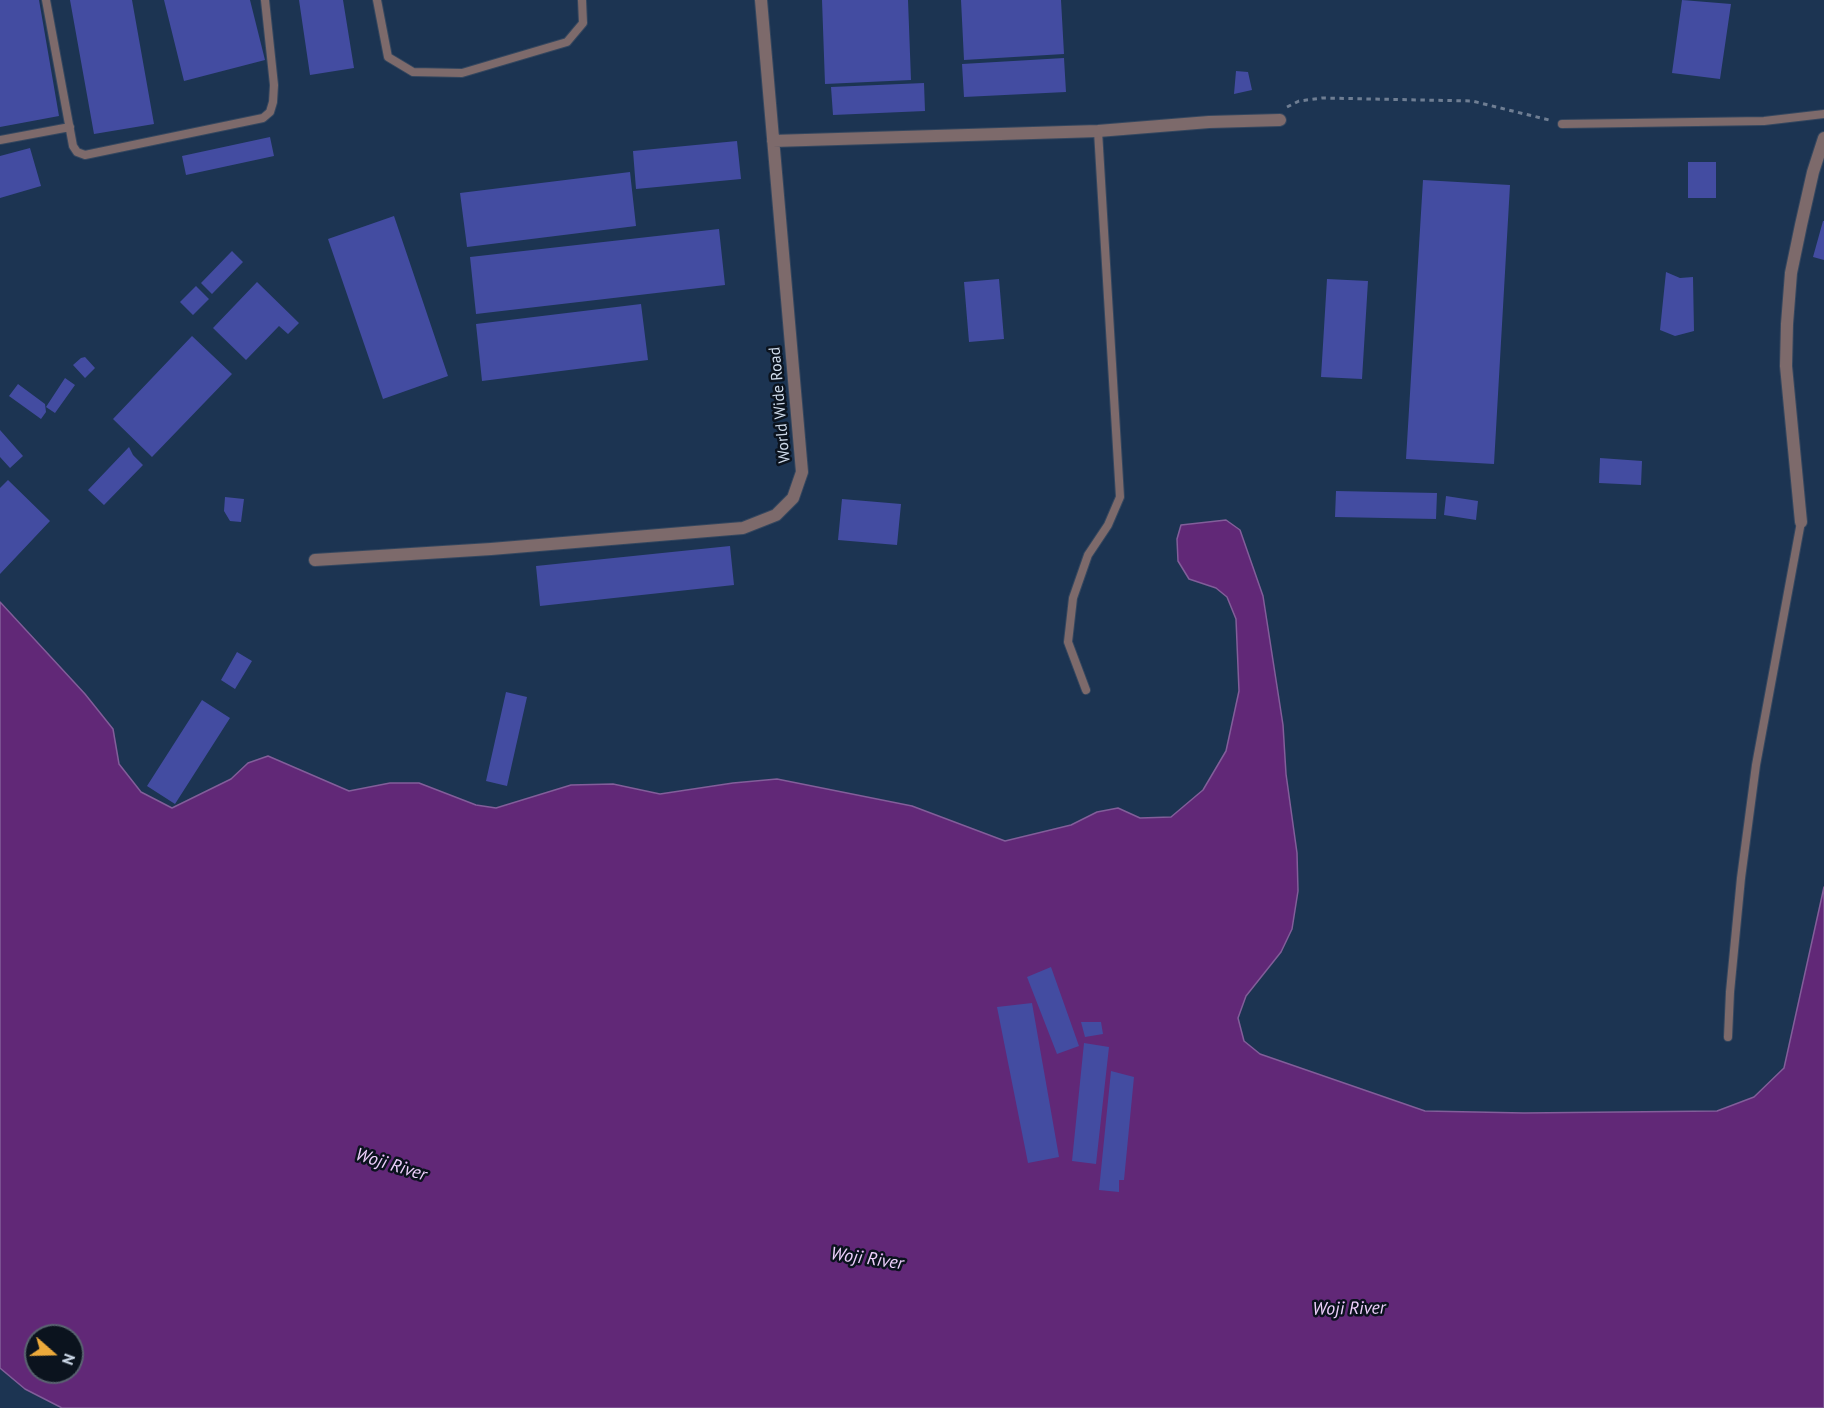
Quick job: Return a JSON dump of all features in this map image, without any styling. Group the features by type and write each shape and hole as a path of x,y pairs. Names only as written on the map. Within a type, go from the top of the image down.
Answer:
{"street":[{"name":"World Wide Road","path":"315,560 490,549 743,528 776,515 793,498 802,472 761,0"},
{"path":"773,141 1098,131 1209,122 1280,120"},
{"path":"1801,522 1786,366 1787,324 1791,273 1813,172 1824,138"}],"lane":[{"path":"46,0 73,146 77,152 85,155 263,118 270,112 274,85 265,0"},
{"path":"377,0 388,57 413,72 462,73 567,42 583,23 582,0"},
{"path":"1563,124 1764,121 1824,114"},
{"path":"0,140 70,127"},
{"path":"1086,690 1068,642 1073,598 1088,555 1108,525 1120,497 1098,131"},
{"path":"1728,1037 1730,992 1756,765 1801,522"}],"path":[{"path":"1280,120 1287,106 1299,101 1322,98 1428,99 1472,101 1563,124"}],"shaded area":[{"path":"0,0 1824,0 1824,887 1784,1068 1754,1097 1717,1111 1524,1113 1425,1111 1260,1054 1244,1041 1238,1018 1246,996 1281,952 1298,891 1297,853 1286,774 1283,725 1263,596 1189,579 1216,588 1227,597 1236,619 1239,691 1226,751 1203,790 1171,817 1140,818 1118,808 1097,812 1071,825 1005,841 912,806 777,779 660,794 613,784 571,785 497,808 363,789 349,791 324,781 248,763 231,779 172,808 141,792 119,764 113,729 85,694 0,602"},
{"path":"0,1368 25,1389 62,1408 0,1408"}],"water":[{"name":"Woji River","path":"1226,520 1240,530 1263,596 1283,725 1286,774 1297,853 1298,891 1292,929 1281,952 1246,996 1238,1018 1244,1041 1260,1054 1425,1111 1524,1113 1717,1111 1754,1097 1784,1068 1824,887 1824,1408 62,1408 25,1389 0,1368 0,602 85,694 113,729 119,764 141,792 172,808 231,779 248,763 268,756 349,791 390,783 419,783 476,805 496,808 571,785 613,784 660,794 777,779 912,806 1005,841 1071,825 1097,812 1118,808 1140,818 1171,817 1203,790 1226,751 1239,691 1236,619 1227,597 1216,588 1189,579 1178,561 1177,539 1181,525"}],"building":[{"path":"0,0 39,0 59,116 0,127"},
{"path":"70,0 132,0 154,124 94,134"},
{"path":"164,0 250,0 265,60 184,81"},
{"path":"299,0 343,0 354,68 310,75"},
{"path":"822,0 908,0 911,80 825,84"},
{"path":"961,0 1061,0 1064,54 964,60"},
{"path":"1682,0 1731,4 1720,79 1672,73"},
{"path":"1064,58 1066,92 964,97 962,64"},
{"path":"1236,71 1248,72 1252,90 1234,94"},
{"path":"924,83 925,111 833,115 831,87"},
{"path":"270,137 274,156 186,175 182,156"},
{"path":"737,141 741,179 636,189 633,151"},
{"path":"30,148 41,186 0,198 0,156"},
{"path":"1688,162 1716,162 1716,198 1688,198"},
{"path":"630,172 636,226 467,247 460,193"},
{"path":"1423,180 1510,185 1494,464 1406,459"},
{"path":"394,216 448,376 383,399 328,239"},
{"path":"1824,221 1824,260 1813,257"},
{"path":"719,229 725,285 476,314 470,257"},
{"path":"232,251 243,262 212,294 201,283"},
{"path":"1666,272 1680,278 1693,277 1694,331 1675,336 1660,330"},
{"path":"999,279 1004,339 969,342 964,282"},
{"path":"1327,279 1368,281 1362,379 1321,377"},
{"path":"257,282 299,323 288,334 279,326 246,360 213,328"},
{"path":"196,286 209,299 193,315 180,302"},
{"path":"641,304 648,360 482,381 476,324"},
{"path":"192,336 232,374 152,457 113,419"},
{"path":"85,357 95,368 85,378 73,365"},
{"path":"65,378 75,385 55,413 46,407"},
{"path":"18,384 45,404 46,412 41,419 9,396"},
{"path":"0,430 23,456 10,468 0,457"},
{"path":"129,447 143,465 104,505 88,490"},
{"path":"1600,458 1642,461 1641,485 1599,483"},
{"path":"8,480 50,521 0,574 0,488"},
{"path":"1336,491 1437,493 1436,519 1335,517"},
{"path":"1446,496 1478,501 1476,520 1444,515"},
{"path":"225,497 244,499 241,522 230,521 224,511"},
{"path":"842,499 901,504 897,545 838,540"},
{"path":"730,546 734,585 540,606 536,566"},
{"path":"237,652 252,661 235,689 221,680"},
{"path":"506,692 527,697 507,786 486,781"},
{"path":"202,700 230,718 175,804 147,786"},
{"path":"1051,967 1079,1046 1057,1054 1027,977"},
{"path":"1032,1003 1059,1157 1028,1163 997,1007"},
{"path":"1081,1022 1101,1022 1103,1034 1085,1037"},
{"path":"1084,1043 1109,1047 1096,1164 1072,1161"},
{"path":"1111,1071 1134,1077 1124,1180 1119,1180 1119,1192 1099,1190"}]}
